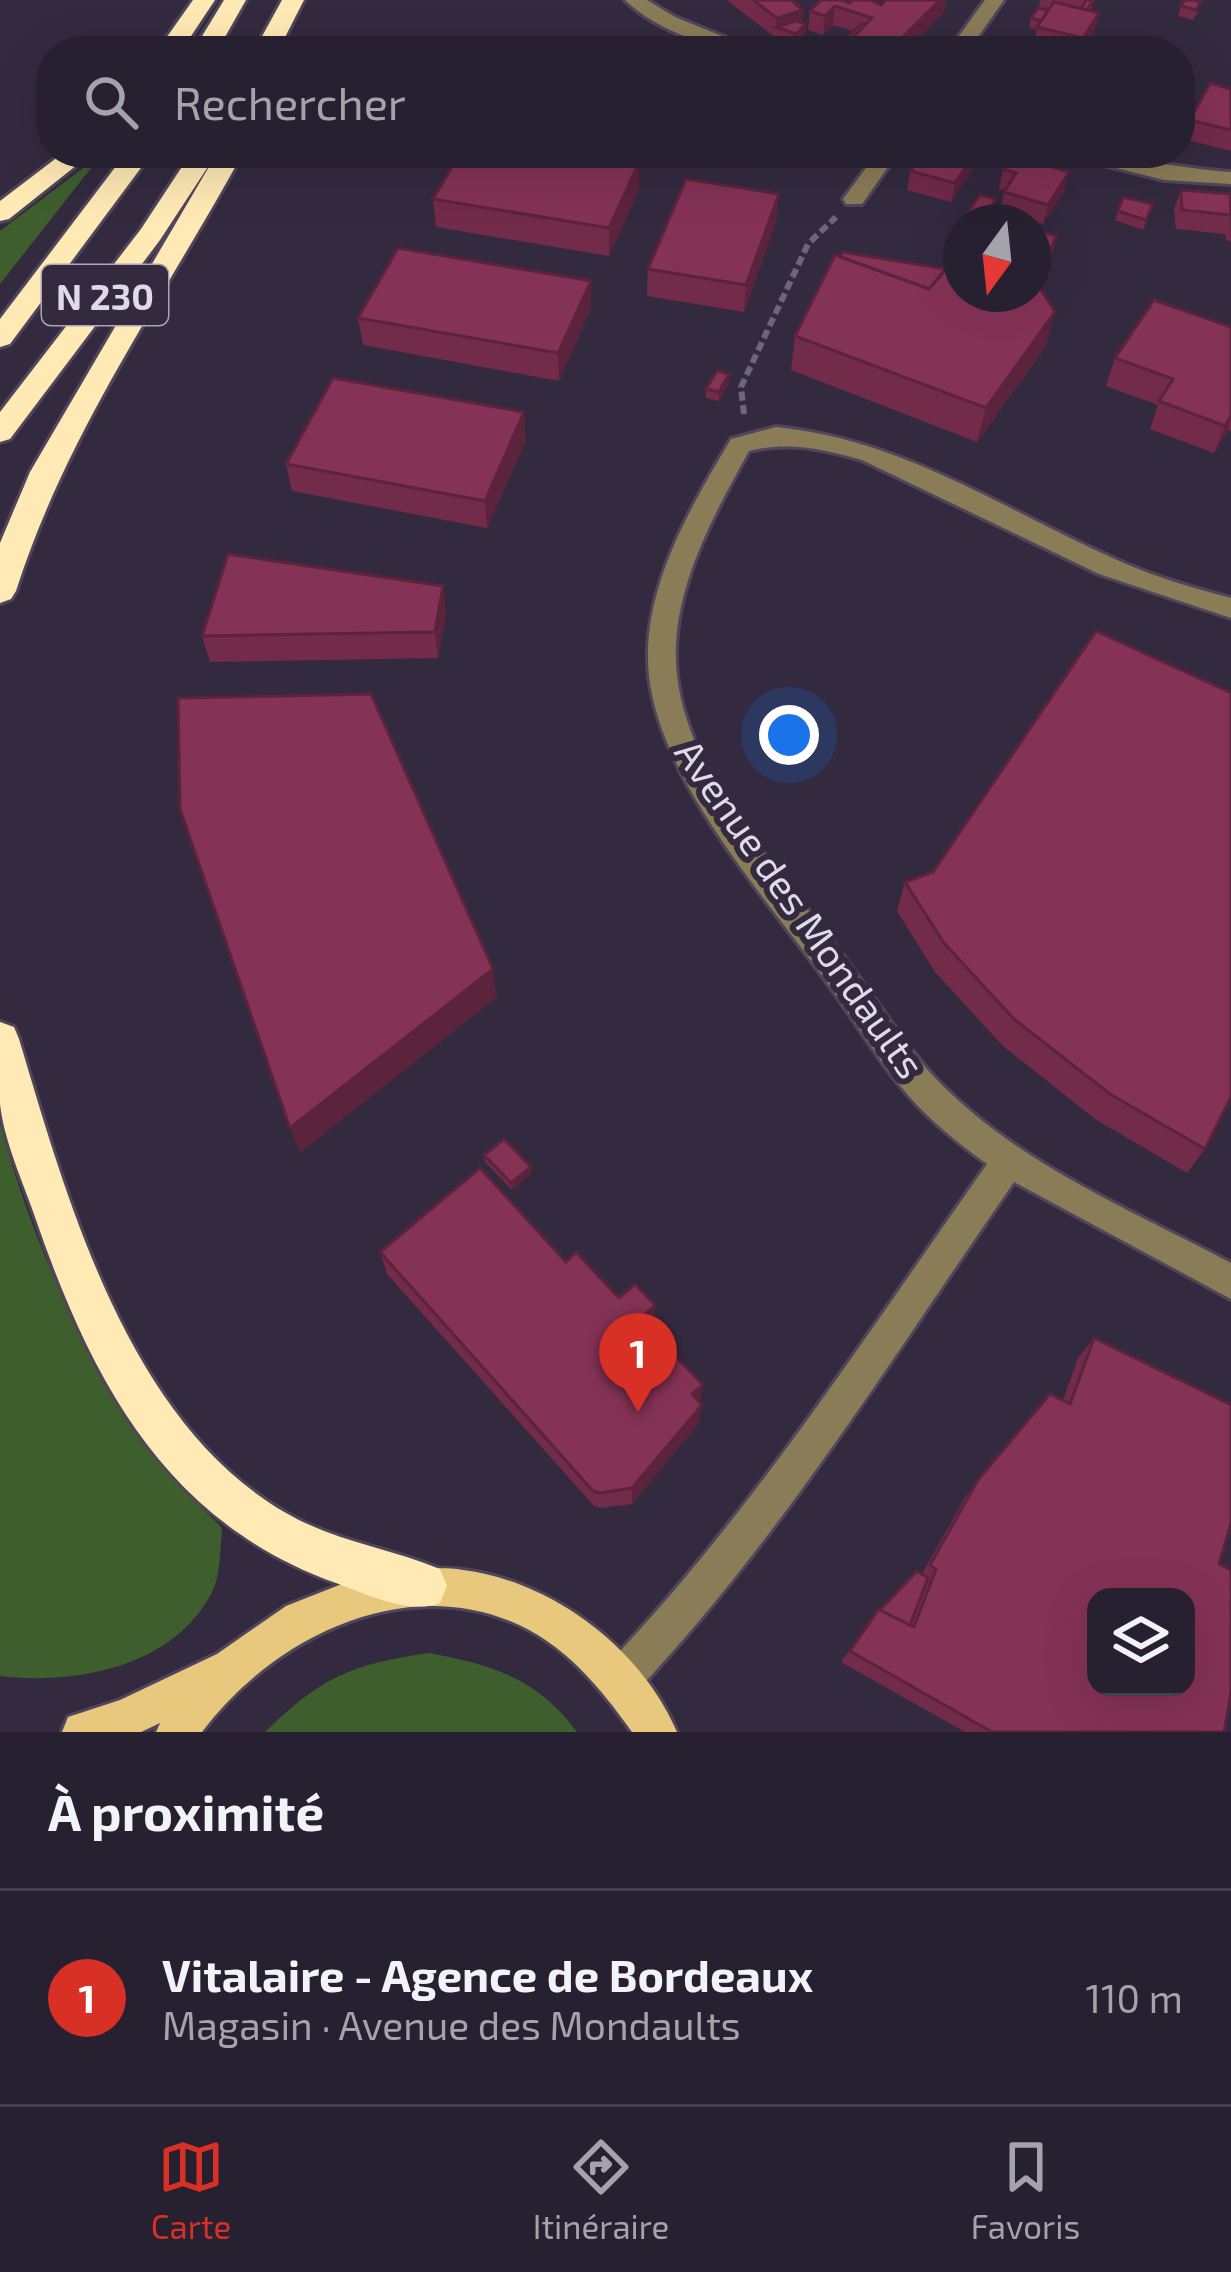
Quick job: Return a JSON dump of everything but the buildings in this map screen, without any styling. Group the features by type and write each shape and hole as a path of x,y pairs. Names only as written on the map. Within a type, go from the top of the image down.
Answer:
{"highway":[{"path":"179,36 204,0"},
{"path":"214,36 235,0"},
{"path":"275,36 293,0"},
{"path":"0,213 59,168"},
{"name":"N 230","path":"0,338 128,168"},
{"name":"N 230","path":"0,432 151,235 194,168"},
{"path":"0,591 18,526 59,435 186,237 222,168"},
{"path":"0,1039 47,1202 100,1318 159,1424 201,1478 254,1520 322,1556 423,1586"}],"main road":[{"path":"83,1732 126,1718 233,1666 292,1623 356,1595 423,1586 495,1596 563,1628 621,1679 656,1732"},
{"path":"177,1732 233,1666"}],"street":[{"path":"634,0 668,21 708,36"},
{"path":"969,36 995,0"},
{"path":"854,199 877,168"},
{"path":"1133,168 1164,175 1231,178"},
{"path":"757,436 827,439 887,459 1110,568 1231,608"},
{"name":"Avenue des Mondaults","path":"757,436 740,445 672,581 662,645 671,719 694,765 762,868 940,1106 1009,1160 1231,1282"},
{"path":"621,1679 695,1601 759,1518 1009,1160"}],"path":[{"path":"757,436 740,408 741,387 808,244 854,199"}],"green space":[{"path":"83,168 91,168 0,284 0,231"},
{"path":"0,1123 36,1234 85,1340 147,1440 222,1528 215,1585 195,1618 148,1654 90,1673 0,1676"},
{"path":"429,1653 493,1669 529,1686 577,1732 265,1732 303,1698 339,1676 379,1662"}],"place":[{"name":"Vitalaire - Agence de Bordeaux","path":"638,1412"}]}
